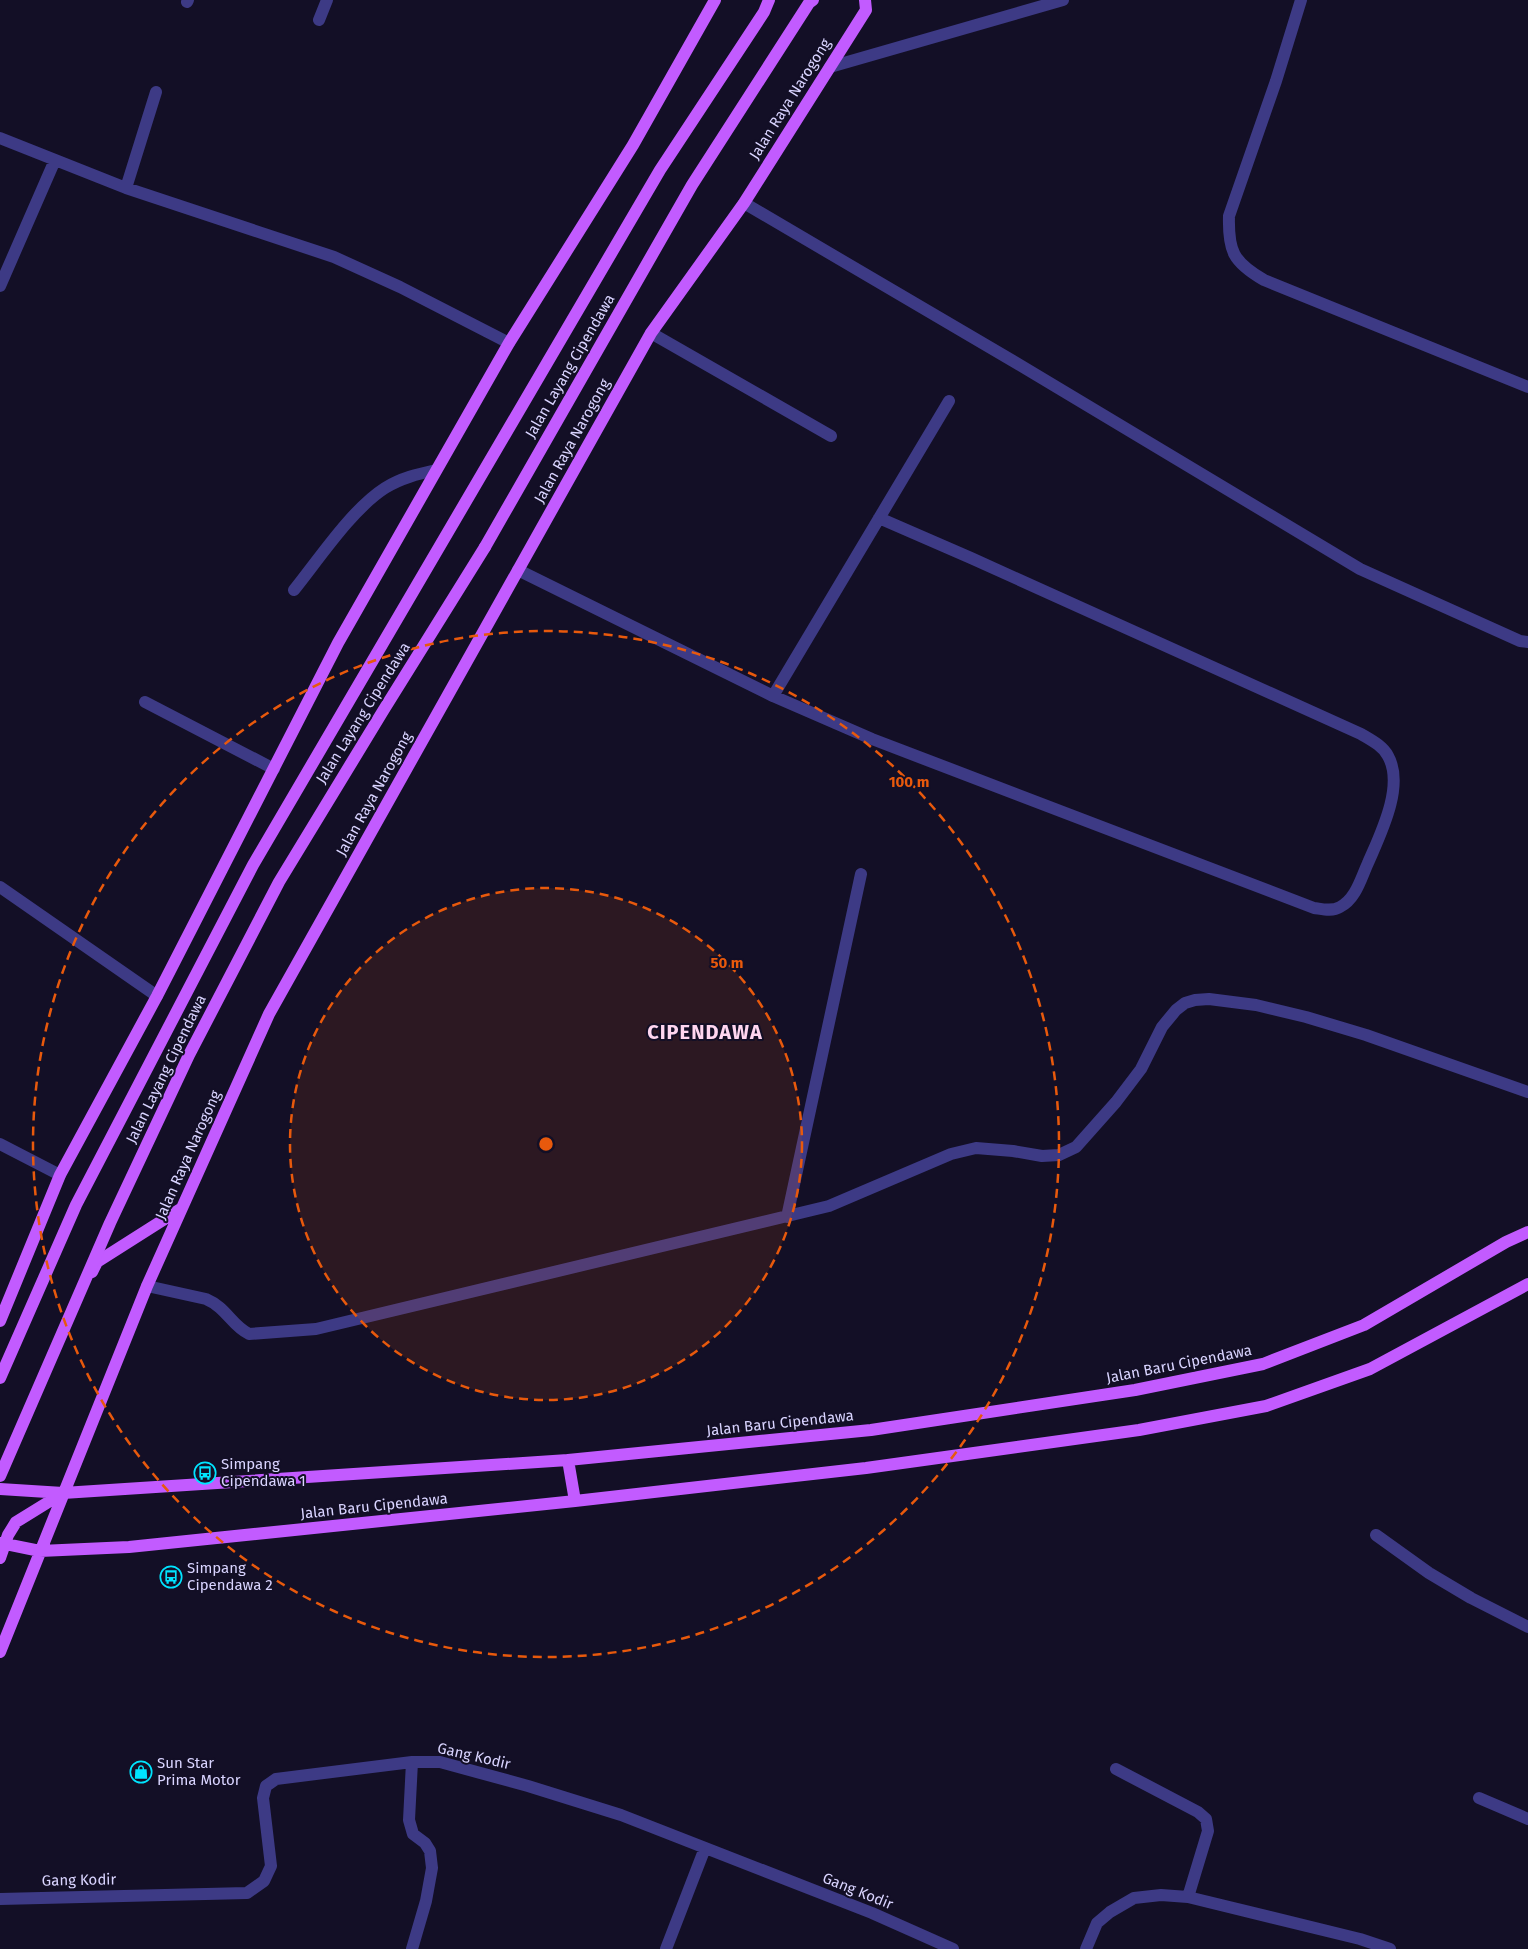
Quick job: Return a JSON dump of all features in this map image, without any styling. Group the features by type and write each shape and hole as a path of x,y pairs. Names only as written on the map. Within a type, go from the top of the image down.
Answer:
{"main road":[{"path":"0,1321 60,1175 156,996 338,643 509,343 633,145 716,0"},
{"name":"Jalan Layang Cipendawa","path":"0,1378 76,1205 253,865 660,170 764,12 769,0"},
{"name":"Jalan Layang Cipendawa","path":"0,1476 110,1223 193,1047 279,882 485,548 692,185 809,3 813,0"},
{"name":"Jalan Raya Narogong","path":"0,1652 62,1493 147,1286 269,1014 651,333 744,203 866,10 865,0"},
{"path":"0,1461 97,1262 182,1208"},
{"name":"Jalan Baru Cipendawa","path":"0,1489 62,1493 568,1460 871,1430 1135,1390 1264,1364 1364,1325 1506,1242 1528,1232"},
{"name":"Jalan Baru Cipendawa","path":"3,1544 40,1551 129,1547 575,1501 954,1456 1139,1430 1266,1406 1370,1369 1528,1284"},
{"path":"568,1460 575,1501"},
{"path":"0,1558 3,1544 16,1522 62,1493"}],"street":[{"path":"319,20 327,0"},
{"path":"830,67 1063,0"},
{"path":"1301,0 1276,81 1229,216 1228,239 1236,258 1248,271 1264,280 1528,387"},
{"path":"126,188 156,92"},
{"path":"0,138 126,188 334,258 400,287 509,343"},
{"path":"0,286 55,160"},
{"path":"744,203 1014,361 1360,569 1520,641 1528,642"},
{"path":"651,333 831,436"},
{"path":"774,696 949,401"},
{"path":"294,590 347,524 371,498 400,480 436,470"},
{"path":"518,570 774,696 872,739 1314,908 1333,910 1340,908 1353,897 1387,820 1392,794 1393,771 1388,755 1378,744 1361,734 1044,590 879,518"},
{"path":"145,702 274,769"},
{"path":"788,1217 861,874"},
{"path":"0,888 156,996"},
{"path":"147,1286 214,1302 242,1330 249,1334 316,1328 829,1206 951,1154 976,1148 1042,1156 1059,1155 1076,1147 1116,1102 1141,1069 1162,1027 1176,1010 1195,1000 1209,999 1256,1004 1306,1017 1366,1035 1528,1092"},
{"path":"0,1144 60,1175"},
{"path":"1376,1535 1446,1583 1528,1627"},
{"path":"412,1762 409,1820 413,1834 425,1843 430,1851 432,1868 426,1901 412,1949"},
{"name":"Gang Kodir","path":"0,1899 247,1893 264,1881 271,1866 263,1798 266,1786 276,1779 412,1762 440,1762 528,1786 621,1815 872,1913 953,1949"},
{"path":"1116,1769 1206,1818 1208,1830 1188,1897"},
{"path":"1478,1798 1528,1819"},
{"path":"666,1949 705,1848"},
{"path":"1086,1949 1097,1923 1110,1912 1134,1898 1161,1895 1188,1897 1360,1939 1390,1949"}],"place":[{"name":"Simpang Cipendawa 1","path":"205,1473"},
{"name":"Simpang Cipendawa 2","path":"171,1577"},
{"name":"Sun Star Prima Motor","path":"141,1772"}],"district":[{"name":"CIPENDAWA","path":"705,1032"}]}
